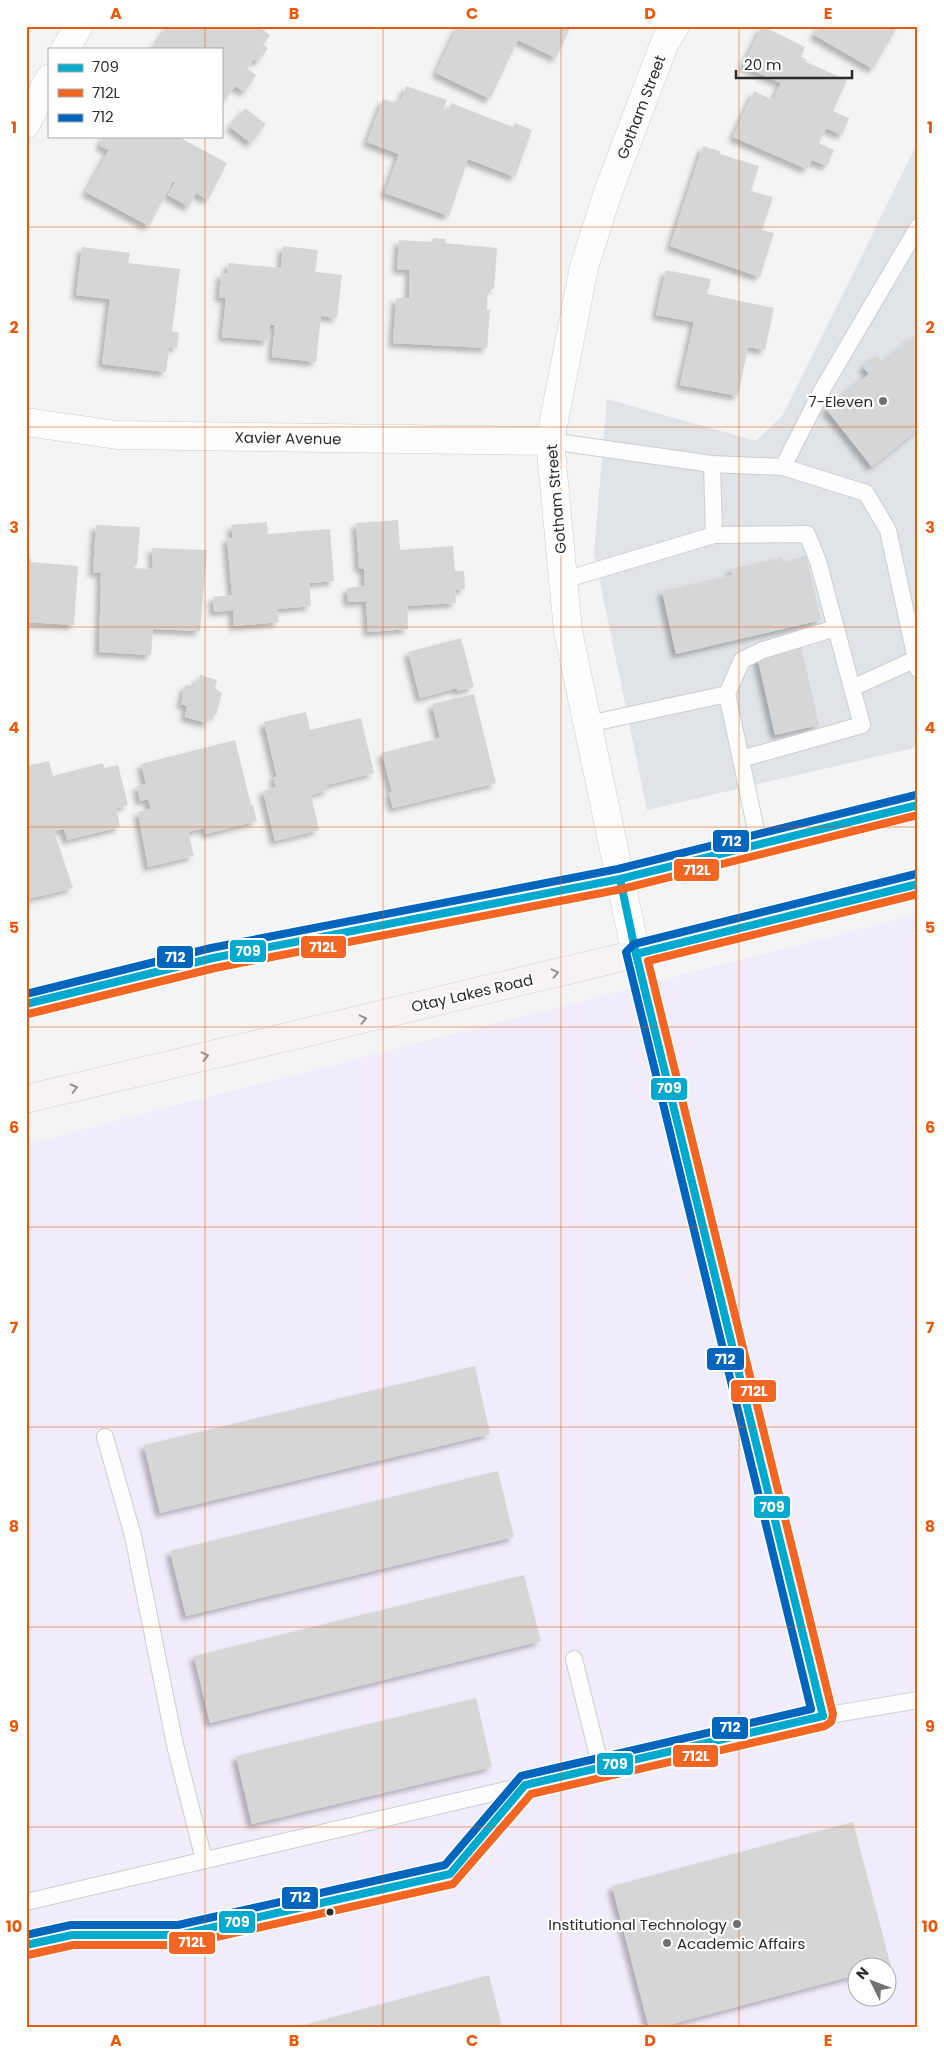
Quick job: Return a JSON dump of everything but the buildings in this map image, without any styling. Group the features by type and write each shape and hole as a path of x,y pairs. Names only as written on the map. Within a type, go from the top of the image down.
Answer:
{"main road":[{"path":"26,1004 213,958 620,879 918,805"},
{"name":"Otay Lakes Road","path":"26,1099 636,954 918,884"}],"street":[{"path":"66,48 79,26"},
{"name":"Gotham Street","path":"636,954 568,631 550,441 584,267 617,168 665,42 675,26"},
{"path":"26,124 48,81"},
{"name":"Xavier Avenue","path":"26,422 117,435 550,441"}],"lane":[{"path":"783,467 822,390 918,227"},
{"path":"550,441 712,464 783,467 866,493 888,530 917,664 852,688"},
{"path":"712,464 714,535"},
{"path":"564,580 714,535 807,534 818,560 862,725 741,759"},
{"path":"759,844 727,694 742,660 763,650 836,628"},
{"path":"588,724 727,694"},
{"path":"636,954 823,1716"},
{"path":"105,1437 133,1536 175,1745 204,1860"},
{"path":"574,1659 600,1768"},
{"path":"26,1902 823,1716 918,1700"},
{"path":"26,1945 72,1935 179,1935 450,1874 525,1786"}],"shaded area":[{"path":"918,142 918,747 647,810 594,553 607,399 756,441 783,415"},
{"path":"918,914 918,2028 26,2028 26,1144"}],"transit line":[{"name":"712","path":"26,994 211,948 618,869 916,795"},
{"name":"709","path":"26,1004 213,958 620,879 918,805"},
{"name":"712L","path":"28,1014 215,968 622,889 918,815"},
{"name":"712","path":"26,1935 71,1925 178,1925 445,1865 521,1776 811,1709 626,952 634,944 916,874"},
{"name":"709","path":"620,879 636,954 823,1716"},
{"name":"709","path":"636,954 918,884"},
{"name":"712L","path":"28,1955 73,1945 181,1945 453,1884 531,1794 825,1726 831,1722 833,1714 648,961 918,894"},
{"name":"709","path":"26,1945 72,1935 179,1935 450,1874 525,1785 823,1716"}],"place":[{"name":"7-Eleven","path":"883,401"},
{"name":"Institutional Technology","path":"737,1924"},
{"name":"Academic Affairs","path":"667,1943"}]}
